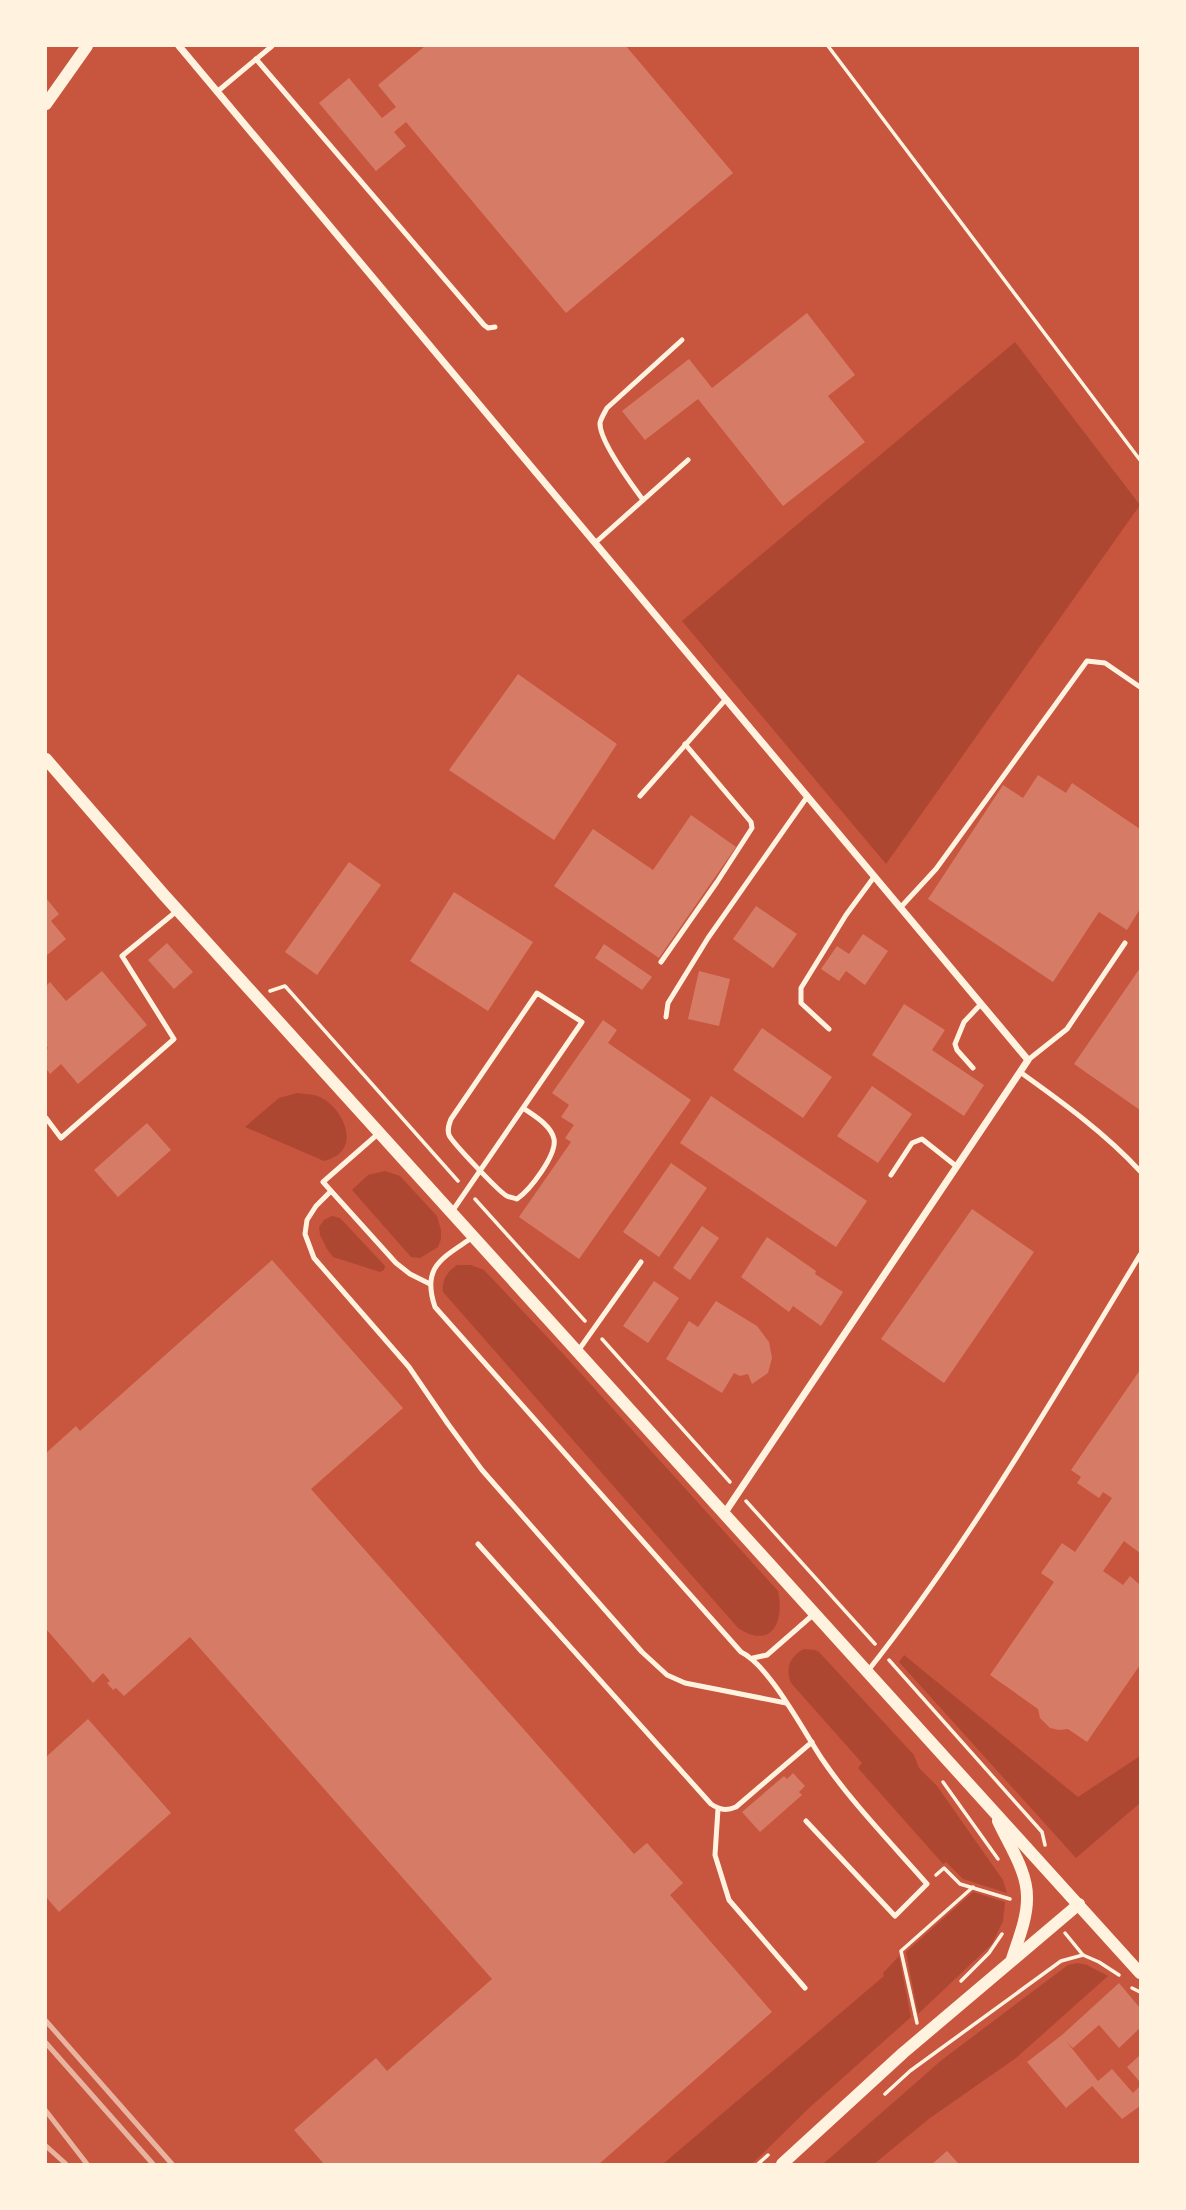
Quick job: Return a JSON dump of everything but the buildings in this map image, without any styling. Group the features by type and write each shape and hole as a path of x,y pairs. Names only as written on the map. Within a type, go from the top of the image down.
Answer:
{"street":[{"path":"46,104 87,46"},
{"path":"179,46 1028,1060 723,1514"},
{"path":"46,759 178,911 1140,1973"},
{"path":"992,1809 1025,1878 1027,1899 1023,1927 1012,1959"},
{"path":"782,2165 883,2071 1079,1904"}],"lane":[{"path":"218,91 272,46"},
{"path":"256,59 484,325 488,328 495,327"},
{"path":"643,500 602,435 600,422 607,408 682,340"},
{"path":"595,543 688,460"},
{"path":"900,908 936,869 1087,661 1105,663 1140,687"},
{"path":"640,796 726,699"},
{"path":"661,962 752,828 751,822 685,744"},
{"path":"666,1017 668,1003 708,938 807,797"},
{"path":"829,1029 801,1003 801,988 846,915 874,877"},
{"path":"46,1118 61,1138 174,1040 122,957 178,911"},
{"path":"1028,1060 1067,1029 1125,943"},
{"path":"451,1213 466,1190 481,1169 582,1022 537,993 448,1127 449,1135 455,1144 481,1169 498,1189 507,1197 517,1199 525,1193 542,1170 553,1151 554,1138 546,1126 523,1108"},
{"path":"973,1068 957,1051 955,1044 964,1022 981,1004"},
{"path":"1020,1072 1060,1101 1140,1171"},
{"path":"379,1133 323,1182 396,1263 410,1275 430,1284"},
{"path":"891,1175 912,1143 922,1139 956,1166"},
{"path":"331,1191 307,1220 305,1234 314,1258 409,1367 482,1470 642,1652 667,1675 685,1683 786,1703"},
{"path":"472,1237 438,1262 430,1276 430,1294 435,1307 741,1653 753,1658 840,1782 927,1884 895,1916 806,1821"},
{"path":"867,1672 909,1619 1034,1430 1140,1255"},
{"path":"577,1353 641,1262"},
{"path":"478,1544 718,1809 736,1807 812,1742"},
{"path":"753,1658 767,1655 814,1614"},
{"path":"718,1809 715,1855 729,1900 805,1988"}],"path":[{"path":"828,46 1140,460"},
{"path":"255,996 285,986 1042,1832 1046,1842 1042,1865"},
{"path":"941,1779 1002,1864"},
{"path":"927,1884 944,1867 960,1884 1012,1900 1011,1891"},
{"path":"916,2021 901,1951 973,1888"},
{"path":"881,2097 910,2071 1061,1961 1083,1955 1120,1976"},
{"path":"1127,1983 1134,1991 1140,1992"}],"shaded area":[{"path":"1015,342 1140,505 886,864 682,621"},
{"path":"297,1093 320,1097 337,1111 343,1120 346,1140 343,1149 336,1156 324,1161 245,1127 279,1098"},
{"path":"385,1171 400,1176 437,1216 441,1230 438,1247 420,1258 411,1257 352,1190 368,1175"},
{"path":"332,1216 340,1218 385,1266 384,1270 380,1272 333,1257 320,1235 319,1227 324,1220"},
{"path":"457,1265 471,1265 484,1270 778,1591 779,1613 773,1629 759,1636 738,1628 443,1292 446,1276"},
{"path":"804,1649 819,1652 914,1755 919,1768 937,1786 1003,1880 1007,1893 963,1879 946,1862 943,1864 858,1768 862,1763 791,1683 790,1663 795,1655"},
{"path":"904,1655 1078,1797 1140,1756 1140,1803 1076,1858 899,1662"},
{"path":"973,1892 1005,1902 1003,1921 992,1944 918,2014 906,1952"},
{"path":"899,1956 911,2017 809,2108 752,2164 663,2164 884,1976 883,1973"},
{"path":"1078,1963 1108,1976 1016,2058 930,2118 874,2164 823,2164 943,2059 1068,1965"}],"railway":[{"path":"46,2021 172,2164"},
{"path":"46,2043 153,2164"},
{"path":"46,2111 87,2164"},
{"path":"46,2146 66,2164"}]}
